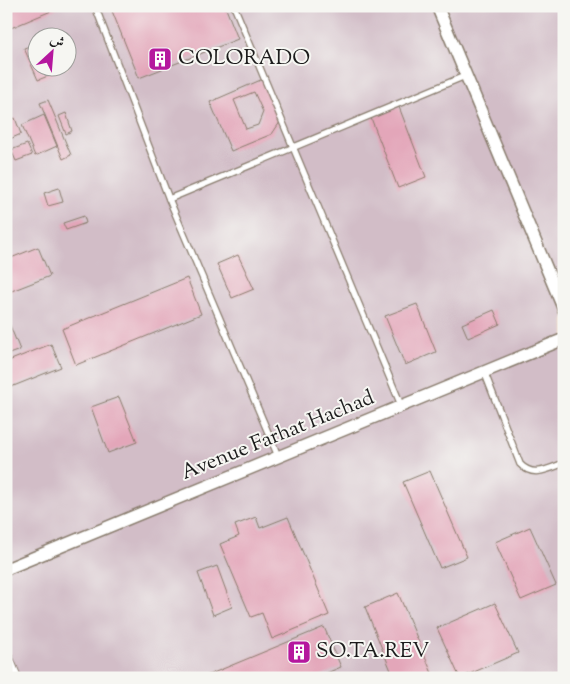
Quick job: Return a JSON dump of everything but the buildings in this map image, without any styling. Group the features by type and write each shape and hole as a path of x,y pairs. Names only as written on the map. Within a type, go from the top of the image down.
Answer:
{"street":[{"path":"437,6 564,310"},
{"name":"Avenue Farhat Hachad","path":"6,569 564,339"},
{"path":"6,659 14,678"}],"lane":[{"path":"95,6 170,199 278,456"},
{"path":"234,6 295,148 306,182 402,406"},
{"path":"170,199 465,76"},
{"path":"484,371 520,464 525,470 535,473 564,463"}],"shaded area":[{"path":"6,6 564,6 564,678 6,678"}],"place":[{"name":"COLORADO","path":"160,59"},
{"name":"SO.TA.REV","path":"299,652"}]}
